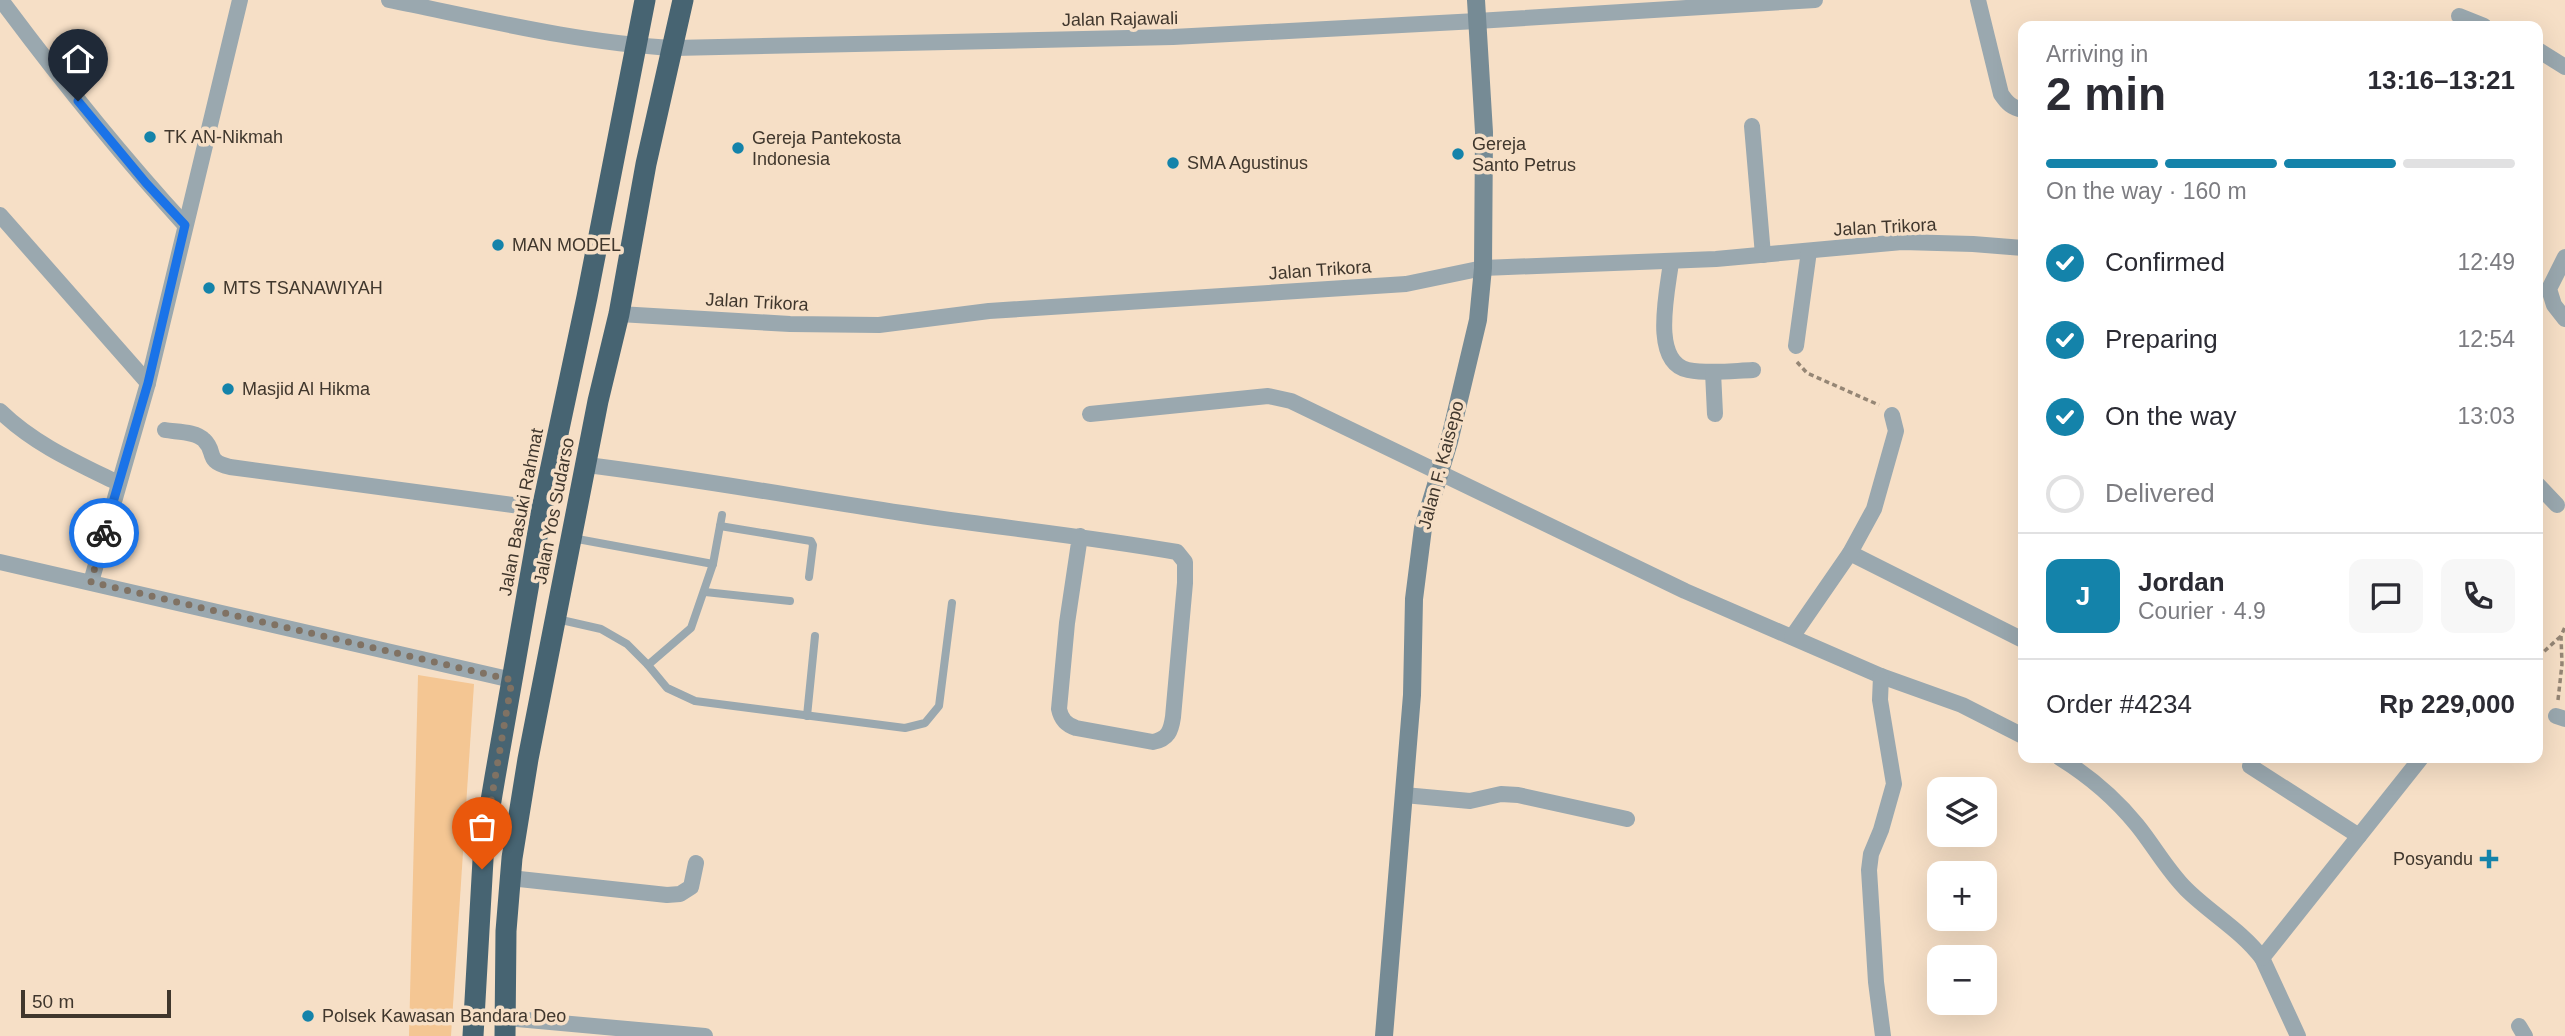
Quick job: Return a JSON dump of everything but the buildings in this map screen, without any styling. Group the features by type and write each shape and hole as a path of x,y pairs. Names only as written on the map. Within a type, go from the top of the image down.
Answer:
{"highway":[{"name":"Jalan Basuki Rahmat","path":"473,1036 484,842 542,509 582,324 645,0"},
{"name":"Jalan Yos Sudarso","path":"505,1027 506,931 510,878 528,760 619,314 646,164 683,0"},
{"path":"525,612 557,619"}],"street":[{"path":"1,0 61,80 146,183 185,225"},
{"path":"91,582 148,383 240,0"},
{"name":"Jalan Rajawali","path":"389,0 419,3 550,33 636,46 674,48 1173,37 1477,22 1661,5 1815,0"},
{"name":"Jalan F. Kaisepo","path":"1384,1036 1412,695 1414,599 1423,528 1449,442 1478,320 1483,268 1484,132 1476,0"},
{"path":"1978,0 2001,94 2018,109"},
{"path":"2459,16 2472,21"},
{"path":"2543,53 2565,67"},
{"path":"1752,126 1763,255"},
{"path":"0,215 148,383"},
{"name":"Jalan Trikora","path":"619,314 790,324 880,324 989,311 1406,284 1483,268 1671,262 1902,242 2018,248"},
{"path":"1796,346 1810,251"},
{"path":"2565,257 2549,289 2554,305 2565,319"},
{"path":"1671,262 1665,313 1665,349 1674,364 1685,370 1753,370"},
{"path":"1713,372 1714,414"},
{"path":"1090,414 1268,396 1291,401 1685,591 1881,676 1962,705 2018,733"},
{"path":"0,411 32,438 54,452 118,483"},
{"path":"1792,637 1850,553 1874,509 1896,431 1892,415"},
{"path":"165,430 195,435 205,440 213,458 219,464 230,467 542,509"},
{"path":"587,464 905,513 1080,536 1177,552 1185,562 1174,717 1170,732 1162,740 1153,742 1076,729 1061,717 1059,709 1067,623 1080,536"},
{"path":"2543,490 2557,505"},
{"path":"1850,553 2018,637"},
{"path":"0,562 512,680"},
{"path":"1881,676 1880,700 1894,784 1871,854 1869,870 1876,982 1883,1036"},
{"path":"2068,763 2087,775 2136,823 2180,882 2202,905 2250,943 2262,958 2298,1036"},
{"path":"2262,958 2417,763"},
{"path":"2250,766 2359,836"},
{"path":"1404,795 1470,801 1501,794 1518,794 1627,819"},
{"path":"510,878 667,895 680,894 691,887 696,863"},
{"path":"505,1027 705,1036"}],"lane":[{"path":"648,665 691,628 713,564 722,515"},
{"path":"720,526 811,541 813,545 809,577"},
{"path":"572,538 713,564"},
{"path":"705,592 790,601"},
{"path":"557,619 601,629 627,644 667,688 695,701 905,728 925,723 939,706 952,603"},
{"path":"807,716 815,636"}],"path":[{"path":"1796,346 1794,356 1807,373 1883,407 1892,415"},
{"path":"2543,652 2561,636 2565,627"},
{"path":"2561,636 2561,718"}],"shaded area":[{"path":"418,675 474,684 451,1036 409,1036"}],"way so far":[{"path":"104,533 91,582 512,680 484,842 482,869"}],"place":[{"name":"TK AN-Nikmah","path":"150,137"},
{"name":"Gereja Pantekosta Indonesia","path":"738,148"},
{"name":"Gereja Santo Petrus","path":"1458,154"},
{"name":"SMA Agustinus","path":"1173,163"},
{"name":"MAN MODEL","path":"498,245"},
{"name":"MTS TSANAWIYAH","path":"209,288"},
{"name":"Masjid Al Hikma","path":"228,389"},
{"name":"Posyandu","path":"2489,859"},
{"name":"Polsek Kawasan Bandara Deo","path":"308,1016"}],"route":[{"path":"78,101 185,225 148,383 104,533"}]}
